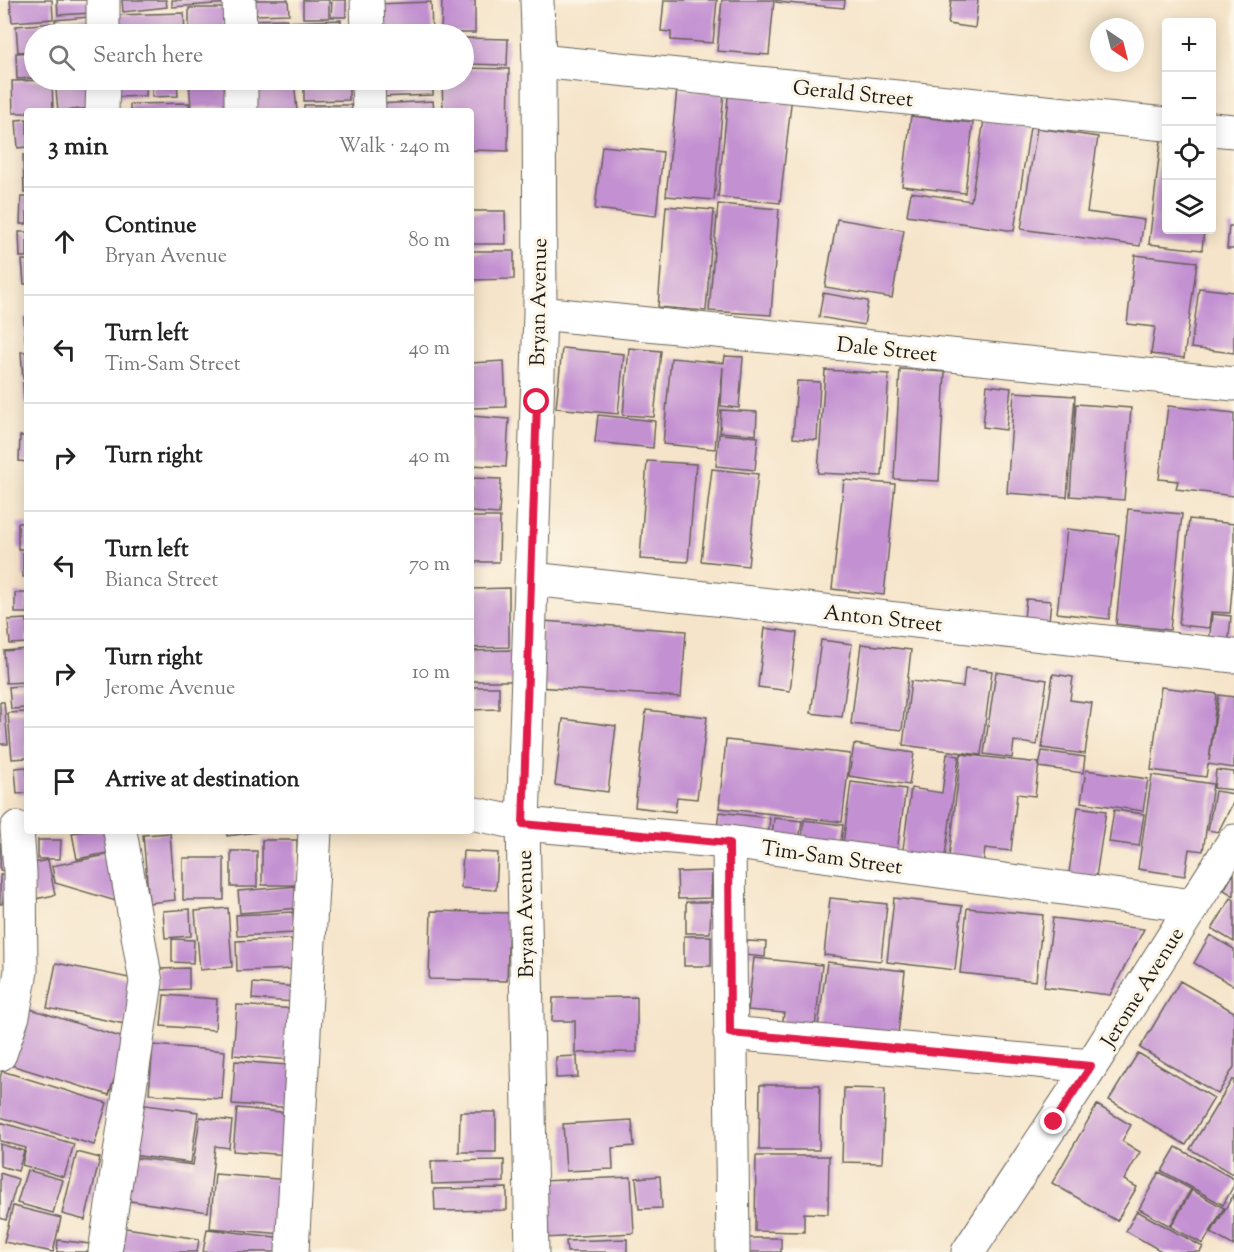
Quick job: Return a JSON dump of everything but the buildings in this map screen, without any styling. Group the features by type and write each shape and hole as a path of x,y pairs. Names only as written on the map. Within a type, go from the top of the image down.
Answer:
{"street":[{"path":"103,0 103,24"},
{"path":"239,0 240,24"},
{"path":"367,0 368,24"},
{"name":"Bryan Avenue","path":"532,1252 523,824 540,313 537,0"},
{"name":"Gerald Street","path":"539,61 1162,123"},
{"path":"102,108 103,90"},
{"path":"241,90 241,108"},
{"path":"368,90 369,108"},
{"path":"1216,129 1234,131"},
{"name":"Dale Street","path":"540,313 1234,384"},
{"name":"Anton Street","path":"532,579 1234,656"},
{"name":"Tim-Sam Street","path":"474,814 523,824 729,843 1193,906"},
{"path":"0,1054 13,1016 21,971 17,828"},
{"path":"105,1252 147,982 121,834"},
{"path":"292,1252 315,834"},
{"name":"Jerome Avenue","path":"968,1252 1091,1066 1234,841"},
{"path":"729,843 733,1252"},
{"path":"730,1033 1091,1066"}],"route":[{"path":"537,402 523,824 729,843 730,1033 1091,1066 1054,1122"}]}
